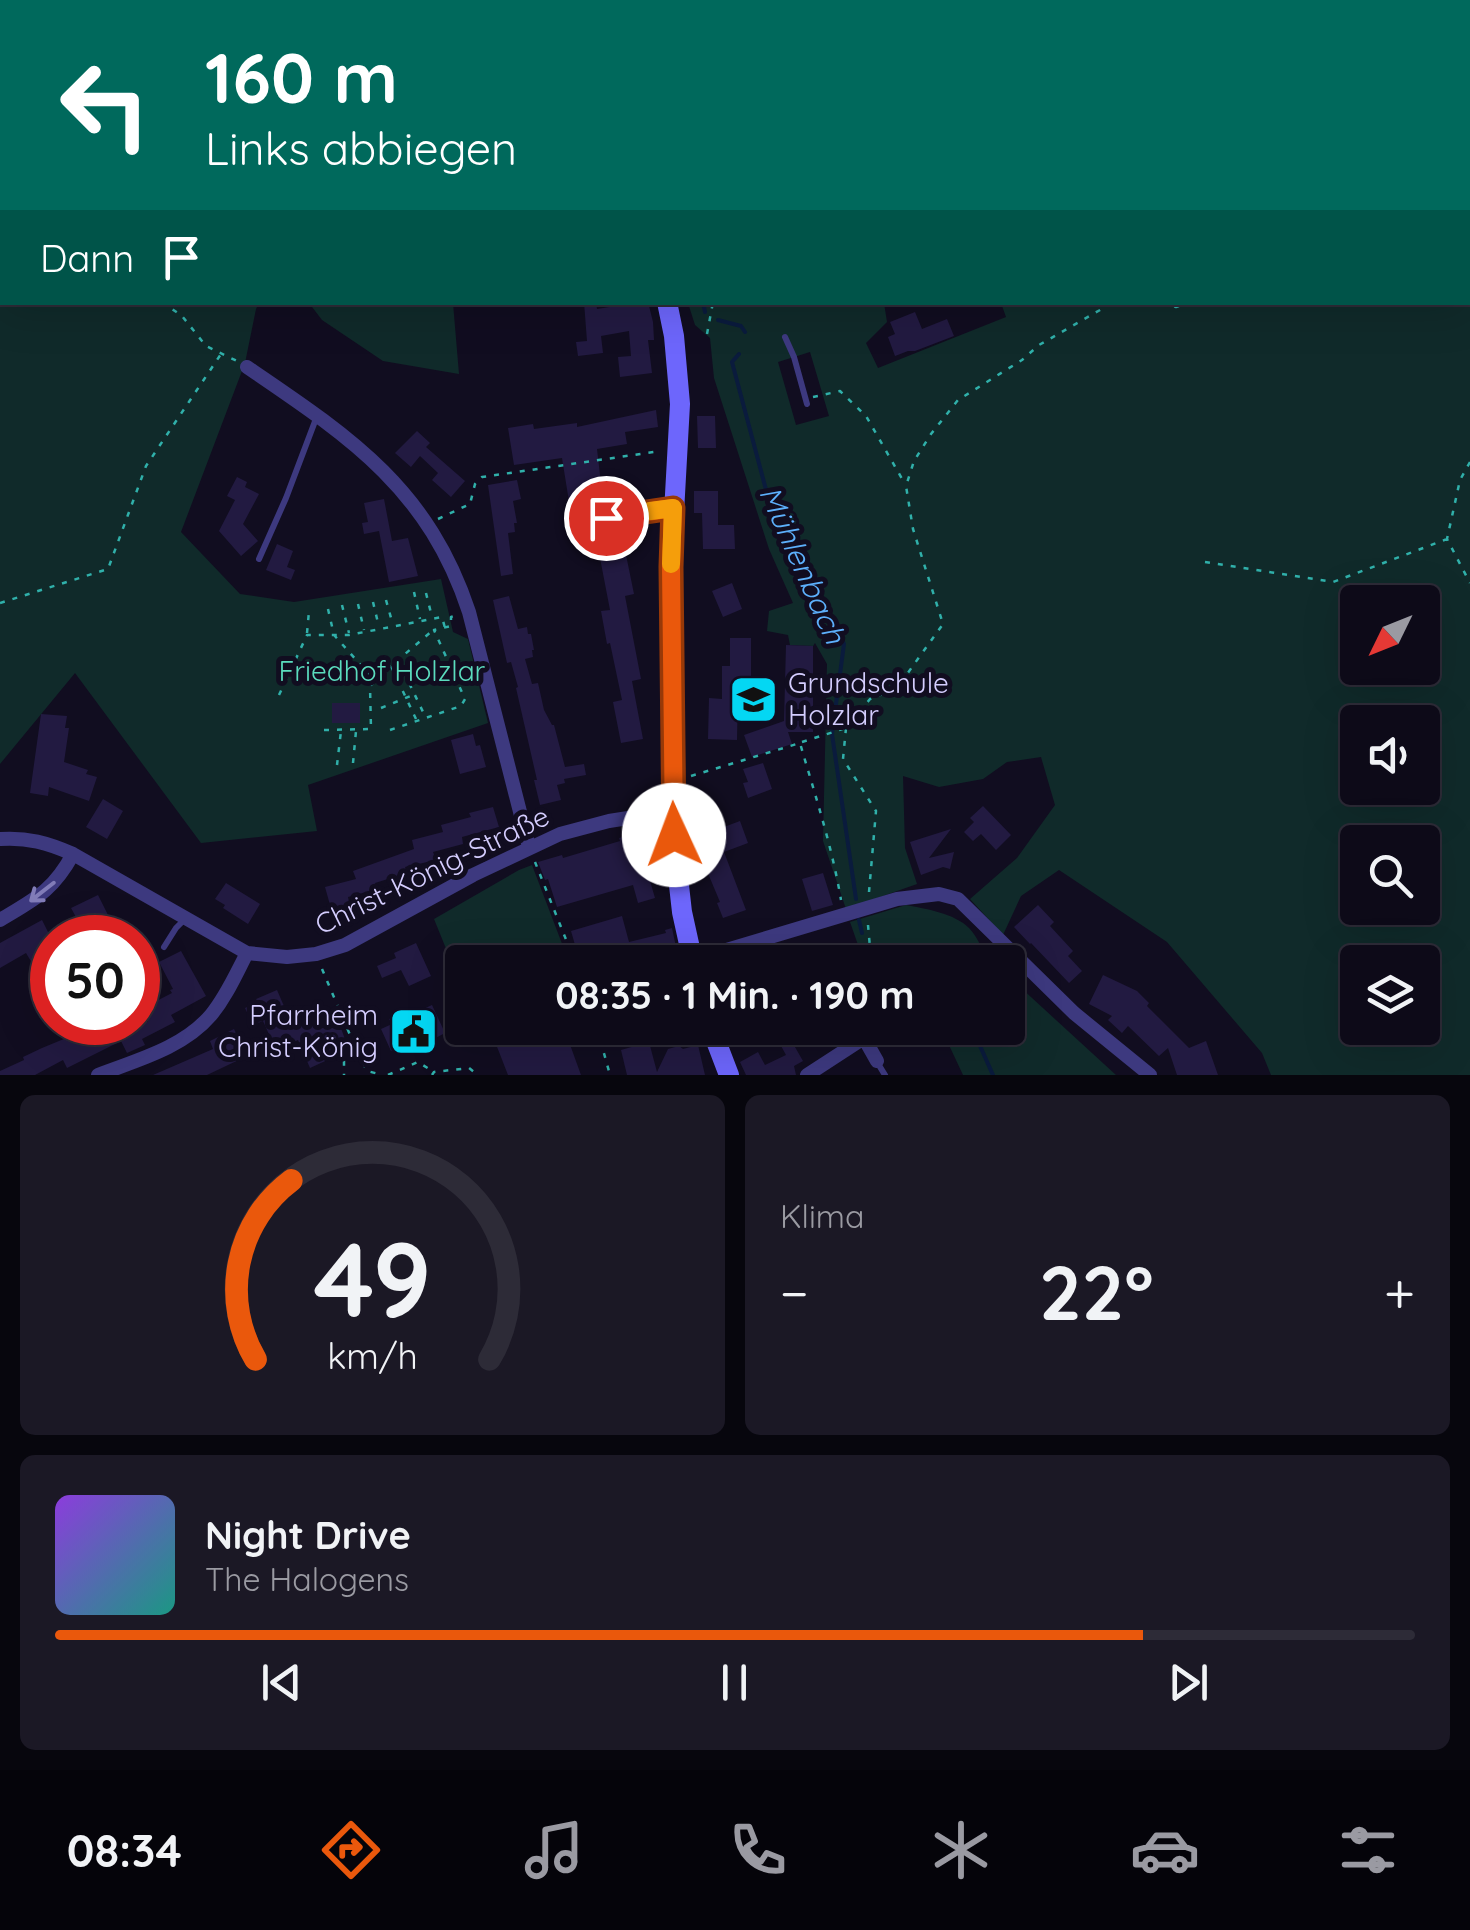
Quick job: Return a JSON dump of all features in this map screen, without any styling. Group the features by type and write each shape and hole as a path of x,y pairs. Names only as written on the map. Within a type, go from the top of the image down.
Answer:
{"main road":[{"path":"668,305 680,404 671,567 673,811 682,912 689,945"},
{"path":"718,1045 729,1075"}],"street":[{"path":"247,367 359,446 428,524 452,568 469,612 530,847"},
{"name":"Christ-König-Straße","path":"0,840 45,842 247,953 286,957 316,954 345,945 473,875 560,834 673,811"},
{"path":"0,920 51,887 73,854"},
{"path":"747,945 919,896 938,894 958,899 1074,1013 1150,1075"},
{"path":"98,1075 163,1050 200,1026 220,1003 247,953"},
{"path":"807,1075 864,1038 881,1068"}],"lane":[{"path":"784,337 807,401"},
{"path":"258,558 286,498 317,414"},
{"path":"579,522 673,508"},
{"path":"164,947 185,919"}],"path":[{"path":"166,305 182,316 206,346 247,367"},
{"path":"707,334 712,305"},
{"path":"906,486 914,461 958,400 1109,305"},
{"path":"0,602 108,570 146,466 221,354"},
{"path":"672,779 683,779 846,728 870,698 897,688 943,624 913,530 906,486 866,416 840,392 807,401"},
{"path":"428,524 470,504 475,484 482,477 677,450"},
{"path":"1470,462 1460,480 1447,539 1470,583"},
{"path":"1205,562 1333,582 1447,539"},
{"path":"414,592 421,621"},
{"path":"426,593 432,619"},
{"path":"386,600 394,626"},
{"path":"373,602 380,629"},
{"path":"358,604 364,632"},
{"path":"342,606 349,635"},
{"path":"328,608 334,635 374,680"},
{"path":"279,695 307,635 310,611"},
{"path":"307,635 349,635 442,617 445,628"},
{"path":"324,730 371,729 370,686 374,680 434,630 451,626"},
{"path":"390,730 461,706 465,700 434,630"},
{"path":"398,660 425,718"},
{"path":"391,666 417,720"},
{"path":"381,708 414,694"},
{"path":"846,728 843,758 876,811 867,908 869,945"},
{"path":"352,763 356,729"},
{"path":"337,765 342,730"},
{"path":"800,743 832,850 844,916"},
{"path":"530,847 568,945"},
{"path":"316,954 367,1071 385,1075 418,1062 433,1074 469,1068 478,1075"},
{"path":"602,1045 610,1075"},
{"path":"344,1075 344,1060 356,1050"}],"green space":[{"name":"Friedhof Holzlar","path":"0,305 258,305 245,363 181,532 240,594 294,602 441,579 453,632 468,639 488,723 308,785 317,831 201,843 75,673 0,764"},
{"path":"311,305 453,305 459,374 383,361 322,320"},
{"path":"689,305 884,305 887,322 866,343 878,368 1006,317 1002,305 1470,305 1470,1075 1271,1075 1262,1053 1167,942 1059,870 1021,896 1003,935 970,899 1017,858 1055,805 1041,757 1007,762 983,779 939,787 903,776 905,848 917,884 846,909 823,841 827,664 815,643 790,645 788,635 767,631 769,611 793,603 769,549 714,378 710,338 695,325","holes":["810,352 829,416 796,425 778,362"]},
{"path":"532,865 563,945 445,946 434,919"},
{"path":"906,905 956,919 980,945 858,945 850,922"},
{"path":"1025,992 1116,1075 963,1075 949,1045 1025,1045"}],"building":[{"path":"584,305 596,305 597,309 649,305 654,340 648,340 652,373 620,377 618,357 631,356 629,331 601,336 603,353 578,356 576,342 587,341"},
{"path":"915,312 922,329 947,319 954,336 895,356 888,337 895,334 890,322"},
{"path":"656,410 658,427 625,432 627,444 597,449 604,509 571,514 562,458 514,465 508,428 577,423 577,427"},
{"path":"697,416 715,416 716,448 698,448"},
{"path":"417,431 430,443 426,447 465,481 451,497 432,480 438,473 420,456 411,467 395,453"},
{"path":"237,477 247,482 245,487 259,494 243,524 258,541 241,556 219,531 235,500 227,496"},
{"path":"517,480 521,499 513,501 517,523 515,532 508,533 513,574 501,576 488,485"},
{"path":"694,491 718,491 718,525 734,525 735,549 703,549 702,513 694,513"},
{"path":"384,499 392,541 408,538 418,576 389,582 379,531 364,534 362,523 368,522 364,503"},
{"path":"629,522 632,543 624,545 634,594 625,596 641,679 632,681 643,739 621,743 613,702 622,700 601,611 610,610 600,558 604,557 600,526"},
{"path":"277,544 293,551 287,567 295,570 291,580 266,570"},
{"path":"732,583 742,609 723,617 712,591"},
{"path":"509,596 518,629 527,627 531,634 533,657 525,659 532,684 538,683 544,710 554,725 565,767 584,764 586,775 564,779 565,783 557,785 561,800 540,805 518,687 511,662 507,663 493,600"},
{"path":"730,638 751,638 751,687 738,687 737,740 708,739 709,698 722,699 722,666 730,666"},
{"path":"786,645 813,646 813,732 788,732 792,744 752,757 744,735 784,721"},
{"path":"332,703 360,703 360,723 332,723"},
{"path":"41,714 67,716 64,762 97,777 89,801 49,787 48,796 30,793"},
{"path":"473,734 486,767 460,774 451,740"},
{"path":"763,763 772,789 748,798 743,769"},
{"path":"103,799 123,811 107,839 86,827"},
{"path":"983,806 1011,835 996,850 981,834 973,841 964,832 974,822 970,818"},
{"path":"493,807 499,827 462,837 463,844 433,852 436,860 405,867 407,873 375,883 377,889 348,897 350,907 332,912 325,887 356,879 353,871 414,849 412,840 443,832 441,825"},
{"path":"740,821 748,843 724,852 746,910 723,918 699,852 694,854 689,840"},
{"path":"643,829 650,855 643,857 655,898 638,903 633,885 557,907 538,862 620,841 626,834"},
{"path":"951,829 929,858 954,852 950,869 943,867 921,875 910,842"},
{"path":"823,873 833,905 812,911 802,879"},
{"path":"226,883 260,904 248,924 215,899"},
{"path":"98,895 108,915 75,915 71,908"},
{"path":"1038,905 1054,922 1050,926 1073,951 1068,956 1082,971 1069,983 1014,927"},
{"path":"622,916 629,942 672,928 676,945 575,945 571,931"},
{"path":"30,927 30,960 26,953 0,968 0,943"},
{"path":"416,943 431,976 409,986 401,970 382,978 377,966"},
{"path":"181,951 206,996 171,1015 175,1022 160,1030 160,999 173,989 160,962"},
{"path":"1103,975 1137,991 1189,1048 1206,1041 1218,1075 1177,1075 1168,1048 1159,1056 1128,1026 1122,1033 1108,1020 1112,1016 1089,1004"},
{"path":"277,990 290,1020 317,1008 322,1018 335,1012 349,1050 310,1068 298,1040 276,1050 263,1021 253,1025 245,1008"},
{"name":"Pfarrheim Christ-König","path":"432,1005 445,1033 405,1054 401,1045 391,1051 381,1029 392,1024 389,1019 402,1013 404,1018"},
{"path":"234,1029 247,1056 207,1075 153,1075 213,1049 210,1041"},
{"path":"50,1045 113,1045 67,1068 63,1060 35,1075 0,1075 0,1071 24,1060 23,1057"},
{"path":"123,1045 145,1045 127,1053"},
{"path":"496,1045 570,1045 581,1075 508,1075"},
{"path":"650,1045 657,1072 668,1049 698,1045 705,1075 627,1075 621,1050"},
{"path":"781,1045 794,1045 803,1061 794,1066 796,1075 746,1075 740,1062 758,1052 765,1065 786,1055"}],"waterway":[{"name":"Mühlenbach","path":"704,305 705,312"},
{"name":"Mühlenbach","path":"718,320 741,326 745,332"},
{"name":"Mühlenbach","path":"739,354 732,362 769,501 844,644 832,734 856,899"},
{"name":"Mühlenbach","path":"859,920 862,933"},
{"name":"Mühlenbach","path":"980,1045 993,1075"}],"slow traffic":[{"path":"650,511 673,508 671,564"}],"place":[{"name":"Grundschule Holzlar","path":"753,699"},
{"name":"Pfarrheim Christ-König","path":"413,1031"}],"route":[{"path":"606,518 673,508 674,835"}]}
